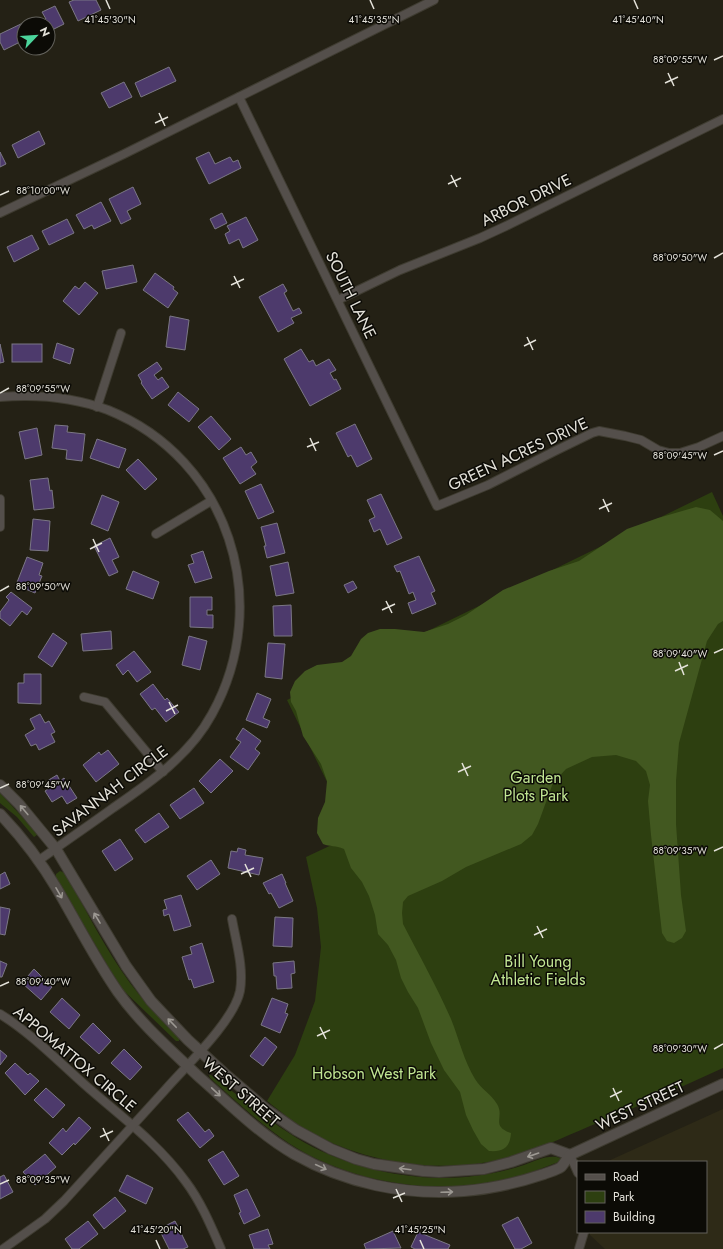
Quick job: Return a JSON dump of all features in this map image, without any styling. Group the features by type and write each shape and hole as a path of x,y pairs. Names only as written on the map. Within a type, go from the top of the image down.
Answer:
{"street":[{"path":"0,214 434,0"},
{"name":"SOUTH LANE","path":"239,97 437,506"},
{"name":"ARBOR DRIVE","path":"338,300 400,270 506,226 723,119"},
{"path":"97,407 121,333"},
{"name":"SAVANNAH CIRCLE","path":"0,397 32,395 84,402 108,410 129,421 160,441 189,469 211,501 226,530 237,567 240,595 238,640 230,676 225,690 212,715 191,744 177,760 146,785 38,861"},
{"name":"GREEN ACRES DRIVE","path":"437,506 488,485 592,433 599,431 641,440 658,450 669,453 680,453 699,447 723,436"},
{"path":"0,499 0,527"},
{"path":"156,534 211,501"},
{"path":"84,697 105,702 162,772"},
{"name":"WEST STREET","path":"0,785 19,804 56,848 137,983 151,1001 200,1051 266,1109 296,1130 331,1149 362,1160 399,1168 439,1172 484,1169 511,1162 551,1148 570,1155"},
{"name":"WEST STREET","path":"0,814 10,824 38,861 56,888 104,972 144,1024 187,1066 247,1120 294,1154 332,1172 387,1188 410,1192 453,1192 493,1188 516,1183 560,1168 570,1155 723,1084"},
{"path":"2,1249 45,1219 64,1201 187,1066 229,1015 240,992 241,978 240,963 232,919"},
{"name":"APPOMATTOX CIRCLE","path":"0,1014 22,1029 133,1126 170,1162 187,1182 201,1205 221,1249"},
{"path":"570,1155 577,1171"},
{"path":"579,1249 584,1233"}],"shaded area":[{"path":"723,1109 723,1249 605,1249 590,1235 590,1233 707,1233 707,1161 608,1161"}],"green space":[{"name":"Garden Plots Park","path":"712,492 723,516 723,1068 640,1105 522,1154 476,1164 430,1166 384,1160 340,1146 305,1129 267,1101 295,1055 315,1001 321,947 317,908 306,857 353,835 287,700"},
{"path":"696,507 710,510 723,521 723,621 718,624 707,641 679,743 676,781 676,824 681,895 686,931 682,938 674,943 667,941 662,933 648,801 650,785 646,771 636,761 616,755 592,757 566,769 553,783 538,824 532,835 521,844 466,867 442,881 408,896 403,902 403,924 446,1007 471,1072 477,1083 492,1097 497,1104 500,1113 499,1124 511,1133 509,1142 505,1148 498,1151 489,1151 481,1144 473,1130 466,1115 460,1092 444,1070 431,1043 418,1008 401,978 396,960 388,945 378,934 375,915 369,896 362,882 351,868 344,849 323,844 317,833 318,818 325,802 327,781 321,764 303,736 296,711 291,702 290,692 295,681 305,671 317,665 342,662 351,656 361,639 368,633 380,629 424,632 448,624 466,615 503,590 549,571 579,561 627,529"},
{"path":"0,793 37,833 37,835 34,837 17,817 0,803"},
{"path":"60,871 65,873 104,943 130,983 179,1038 179,1041 176,1041 123,990 56,878 56,874"},
{"path":"209,1075 279,1126 307,1144 345,1161 381,1171 407,1176 446,1178 499,1172 548,1157 558,1157 562,1159 561,1161 516,1177 501,1181 467,1186 426,1186 385,1181 326,1163 290,1144 249,1112 210,1078"}],"building":[{"path":"74,0 96,0 101,10 78,21 69,2"},
{"path":"55,6 64,24 56,28 56,16 44,16 42,12"},
{"path":"16,26 16,44 4,50 0,42 0,34"},
{"path":"169,67 176,81 141,97 135,83"},
{"path":"124,82 132,97 109,108 101,93"},
{"path":"39,131 45,144 18,158 12,145"},
{"path":"0,152 6,164 0,167"},
{"path":"209,152 215,164 230,157 233,162 238,160 241,168 209,184 196,158"},
{"path":"133,187 141,204 127,211 131,219 121,224 109,199"},
{"path":"101,202 111,221 94,229 92,225 84,229 76,215"},
{"path":"222,213 227,223 215,229 210,219"},
{"path":"246,217 258,240 243,248 239,239 229,244 225,234 230,231 227,226"},
{"path":"67,219 74,233 49,245 42,231"},
{"path":"32,235 39,249 14,262 7,247"},
{"path":"133,265 137,282 106,289 102,271"},
{"path":"155,273 174,287 173,289 178,293 168,308 143,290"},
{"path":"85,282 98,293 79,315 63,301 75,286 79,289"},
{"path":"283,284 287,291 284,293 293,311 299,308 302,313 291,318 294,323 278,332 259,297"},
{"path":"170,316 189,320 185,350 166,347"},
{"path":"57,343 74,349 70,364 53,358"},
{"path":"0,344 4,362 0,363"},
{"path":"12,344 42,344 42,362 12,362"},
{"path":"301,349 309,362 313,360 316,366 329,359 336,370 330,373 334,380 336,379 341,389 310,406 284,359"},
{"path":"157,362 162,369 154,375 158,380 162,377 169,387 152,399 141,383 142,382 138,375"},
{"path":"178,392 199,409 189,422 168,405"},
{"path":"211,416 231,439 219,450 198,427"},
{"path":"355,424 372,459 357,467 351,455 348,457 336,433"},
{"path":"55,425 68,426 67,432 85,434 82,461 66,459 67,450 52,448"},
{"path":"37,428 42,455 25,459 19,432"},
{"path":"97,439 126,449 119,468 90,458"},
{"path":"241,447 246,455 251,452 257,462 251,467 256,474 240,484 223,458"},
{"path":"138,459 157,479 145,490 126,470"},
{"path":"48,478 50,491 52,490 54,508 34,510 30,480"},
{"path":"261,484 274,512 258,519 245,491"},
{"path":"381,494 402,538 387,545 380,529 374,532 369,520 375,517 367,500"},
{"path":"102,495 119,502 108,531 91,524"},
{"path":"33,519 50,521 48,551 30,550"},
{"path":"277,523 285,553 267,558 264,546 266,546 261,527"},
{"path":"110,538 119,557 112,560 118,572 109,576 94,546"},
{"path":"203,551 212,578 195,583 188,565 194,563 191,555"},
{"path":"419,556 435,591 431,593 436,604 412,614 408,603 416,600 413,592 409,594 400,571 397,572 394,566"},
{"path":"27,557 43,563 39,575 42,576 35,593 16,585"},
{"path":"288,562 294,593 276,596 270,566"},
{"path":"133,571 159,582 153,599 126,589"},
{"path":"353,581 357,588 348,593 344,585"},
{"path":"11,592 32,608 27,615 22,611 10,626 0,618 0,612 9,600 6,597"},
{"path":"190,597 212,597 212,610 207,610 207,615 213,615 213,628 190,627"},
{"path":"291,605 292,636 274,636 273,606"},
{"path":"111,631 112,649 83,651 81,634"},
{"path":"53,633 67,643 52,667 38,657"},
{"path":"189,636 207,641 200,670 182,665"},
{"path":"268,643 285,644 282,679 265,677"},
{"path":"134,651 151,672 137,682 128,670 123,675 116,665"},
{"path":"24,674 41,674 41,704 18,703 18,683 24,683"},
{"path":"153,684 165,700 167,698 179,712 166,722 155,708 152,710 140,694"},
{"path":"257,693 271,699 263,718 270,721 267,728 246,720"},
{"path":"40,714 45,723 49,721 55,732 51,734 55,742 39,750 36,744 31,746 25,735 35,729 30,719"},
{"path":"243,728 261,741 255,749 260,753 248,770 230,757 241,742 236,739"},
{"path":"108,750 119,764 96,782 83,765 99,752 101,755"},
{"path":"220,759 233,771 211,793 199,781"},
{"path":"57,775 60,781 64,778 77,798 67,804 62,796 52,802 45,791 51,787 47,781"},
{"path":"194,788 204,803 180,819 170,805"},
{"path":"159,813 169,827 145,843 135,830"},
{"path":"120,839 133,859 115,871 102,851"},
{"path":"238,848 246,850 245,855 263,858 259,875 228,868 231,851 237,852"},
{"path":"211,860 220,874 197,890 187,876"},
{"path":"5,872 10,884 0,889 0,875"},
{"path":"282,874 293,901 279,908 271,893 269,894 263,883"},
{"path":"181,895 191,926 174,931 169,914 164,916 163,910 167,909 164,900"},
{"path":"0,907 10,909 5,935 0,934"},
{"path":"275,917 293,918 292,947 273,946"},
{"path":"202,943 214,982 194,988 191,979 189,980 182,957 192,954 190,947"},
{"path":"0,961 7,964 2,977 0,977"},
{"path":"294,961 295,973 291,974 292,988 277,989 273,963"},
{"path":"34,969 52,987 41,1000 22,983"},
{"path":"62,998 80,1015 69,1029 50,1012"},
{"path":"272,998 288,1004 285,1013 288,1014 280,1033 261,1025"},
{"path":"93,1023 111,1041 99,1054 80,1037"},
{"path":"265,1037 277,1047 263,1066 250,1056"},
{"path":"124,1049 142,1067 130,1080 111,1063"},
{"path":"0,1050 7,1056 0,1065"},
{"path":"15,1063 28,1075 30,1073 39,1081 25,1095 5,1073"},
{"path":"46,1088 65,1105 53,1118 34,1100"},
{"path":"188,1112 205,1132 209,1129 214,1136 200,1148 177,1120"},
{"path":"79,1117 91,1128 75,1145 74,1143 62,1155 49,1143 63,1128 66,1132"},
{"path":"223,1151 239,1176 224,1185 208,1160"},
{"path":"45,1154 56,1167 35,1185 23,1172"},
{"path":"4,1175 13,1192 0,1199 0,1177"},
{"path":"127,1175 153,1188 146,1204 119,1191"},
{"path":"247,1189 260,1216 244,1224 234,1195"},
{"path":"115,1197 126,1211 104,1229 93,1215"},
{"path":"518,1217 532,1243 521,1249 515,1249 502,1225"},
{"path":"88,1221 98,1234 79,1249 72,1249 65,1239"},
{"path":"175,1221 188,1247 183,1249 169,1249 159,1229"},
{"path":"268,1229 273,1244 268,1245 270,1249 254,1249 249,1235"},
{"path":"393,1231 401,1248 366,1249 364,1244"},
{"path":"418,1232 450,1245 448,1249 415,1249 411,1247"}],"park label":[{"name":"Bill Young Athletic Fields","path":"538,970"},
{"name":"Hobson West Park","path":"374,1073"}]}
